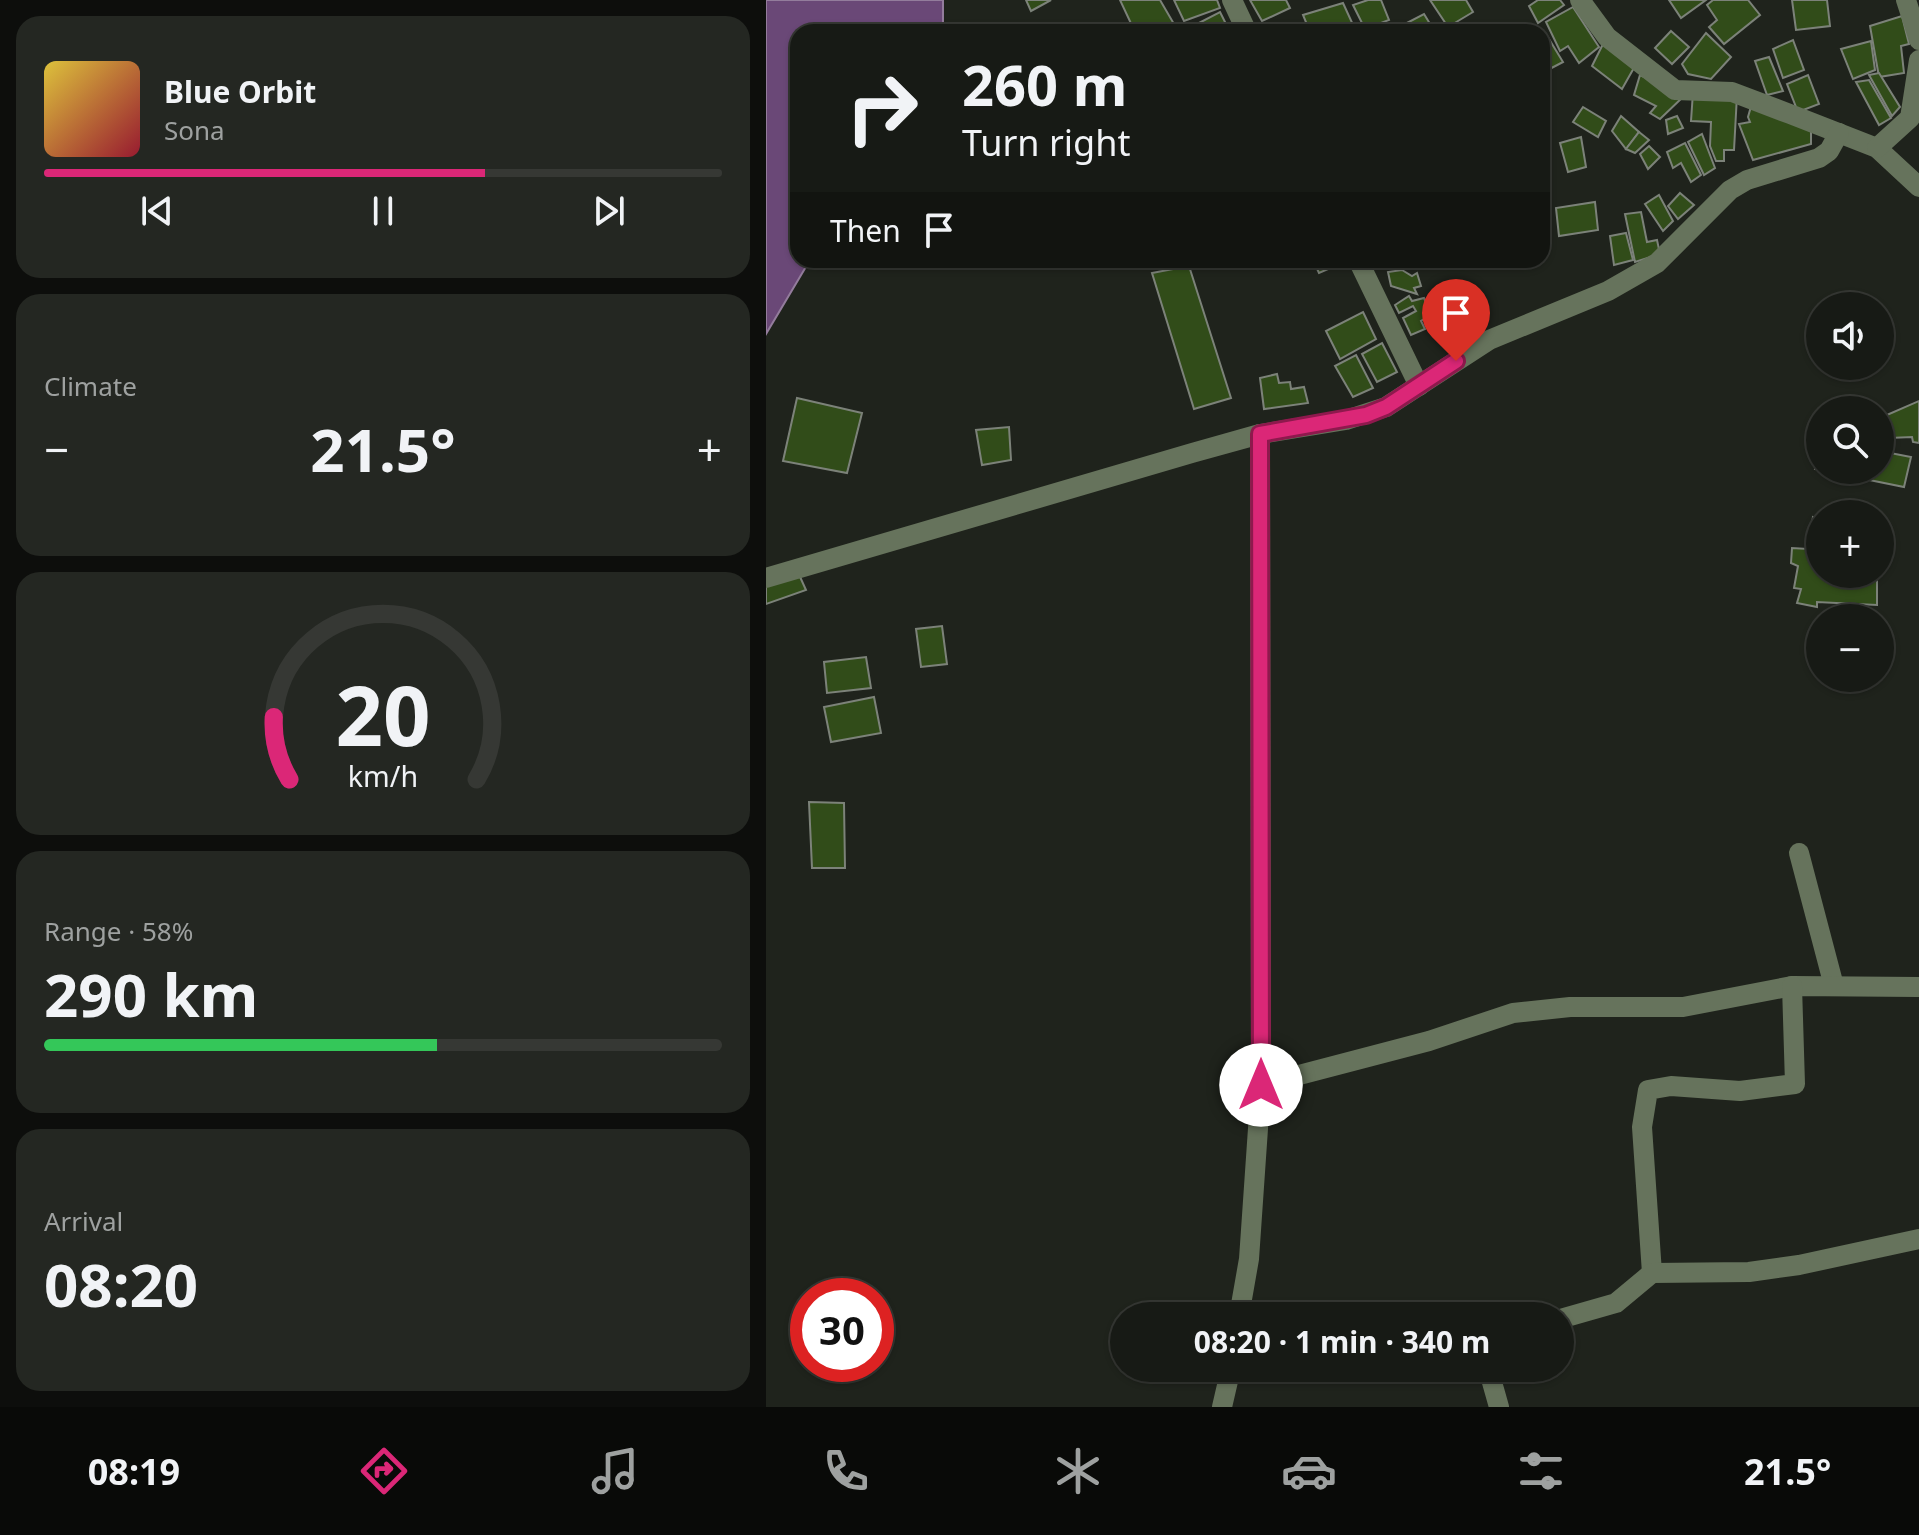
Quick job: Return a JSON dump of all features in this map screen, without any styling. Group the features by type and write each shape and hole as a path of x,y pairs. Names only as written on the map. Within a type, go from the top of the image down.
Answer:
{"street":[{"path":"1232,0 1243,24"},
{"path":"1580,0 1607,37 1675,90 1732,92 1877,148 1919,187"},
{"path":"1906,0 1919,40"},
{"path":"1877,148 1910,118 1919,60"},
{"path":"766,578 1260,434 1366,415 1386,407 1489,340 1635,277 1657,263 1730,190 1747,180 1819,158 1829,151 1839,133"},
{"path":"1362,268 1419,386"},
{"path":"1241,1302 1249,1259 1261,1085 1260,434"},
{"path":"1799,853 1834,986"},
{"path":"1261,1085 1429,1041 1513,1013 1570,1007 1683,1007 1792,986 1919,987"},
{"path":"1652,1273 1642,1127 1648,1090 1671,1086 1740,1091 1795,1084 1792,986"},
{"path":"1574,1315 1616,1303 1652,1273 1749,1272 1799,1265 1919,1239"},
{"path":"1222,1407 1228,1382"},
{"path":"1492,1382 1499,1407"}],"shaded area":[{"path":"766,0 943,0 943,24 790,24 790,268 805,268 766,334"}],"building":[{"path":"1026,0 1051,0 1031,11"},
{"path":"1120,0 1160,0 1174,24 1131,24"},
{"path":"1174,0 1217,0 1220,8 1184,21"},
{"path":"1250,0 1286,0 1290,8 1262,21"},
{"path":"1381,0 1389,20 1362,24 1353,5"},
{"path":"1430,0 1466,0 1473,12 1453,24 1446,24"},
{"path":"1538,0 1560,0 1564,5 1538,23 1529,6"},
{"path":"1669,0 1706,0 1681,18"},
{"path":"1713,0 1748,0 1760,15 1724,44 1709,27 1717,20 1707,5"},
{"path":"1792,0 1827,0 1830,26 1796,30"},
{"path":"1343,3 1353,24 1307,24 1303,15"},
{"path":"1573,7 1599,47 1579,63 1568,46 1560,51 1550,24 1546,22"},
{"path":"1220,12 1226,24 1197,24"},
{"path":"1424,14 1430,24 1405,24"},
{"path":"1902,16 1909,44 1901,46 1904,73 1879,77 1870,26"},
{"path":"1671,31 1689,47 1672,64 1655,48"},
{"path":"1706,33 1731,57 1711,79 1688,74 1682,64"},
{"path":"1793,40 1804,70 1783,78 1773,49"},
{"path":"1550,41 1563,62 1550,69"},
{"path":"1871,41 1875,70 1853,79 1841,49"},
{"path":"1604,42 1635,66 1622,89 1592,66"},
{"path":"1769,57 1783,91 1767,95 1755,61"},
{"path":"1879,73 1900,107 1892,116 1869,75"},
{"path":"1640,75 1684,96 1660,119 1650,113 1656,106 1634,95"},
{"path":"1808,75 1819,104 1798,112 1787,84"},
{"path":"1869,80 1891,118 1879,125 1856,82"},
{"path":"1693,92 1737,95 1734,150 1724,150 1724,161 1716,161 1710,146 1711,122 1691,121"},
{"path":"1752,103 1811,130 1811,144 1753,160 1739,124 1750,122 1748,117"},
{"path":"1583,107 1606,121 1598,137 1573,122"},
{"path":"1621,116 1639,132 1626,149 1612,131"},
{"path":"1677,116 1683,128 1668,134 1666,120"},
{"path":"1639,132 1649,140 1635,153 1626,149"},
{"path":"1702,134 1715,168 1704,175 1688,142"},
{"path":"1581,137 1586,167 1568,172 1560,143"},
{"path":"1685,143 1701,175 1691,182 1681,163 1673,168 1667,152"},
{"path":"1649,146 1660,157 1648,169 1640,154"},
{"path":"1680,193 1694,205 1678,219 1668,206"},
{"path":"1659,195 1673,221 1663,231 1645,204"},
{"path":"1595,202 1598,230 1559,236 1556,208"},
{"path":"1641,212 1647,242 1657,240 1660,254 1635,262 1625,214"},
{"path":"1626,233 1633,260 1614,265 1610,236"},
{"path":"1190,268 1231,398 1194,409 1152,273"},
{"path":"1402,270 1412,276 1417,273 1421,286 1414,288 1417,294 1391,286 1388,272"},
{"path":"1409,296 1412,301 1424,298 1431,315 1421,321 1425,329 1411,335 1403,318 1416,311 1413,306 1399,313 1395,305"},
{"path":"1363,312 1376,339 1340,359 1326,331"},
{"path":"1382,343 1397,372 1377,382 1362,354"},
{"path":"1356,355 1373,388 1353,397 1335,366"},
{"path":"1277,374 1279,383 1290,382 1291,389 1304,387 1308,403 1264,409 1260,378"},
{"path":"797,398 862,413 847,473 783,461"},
{"path":"1919,401 1919,443 1913,442 1912,437 1894,438 1894,412"},
{"path":"1009,427 1011,460 982,465 976,430"},
{"path":"1894,454 1911,457 1904,487 1889,484 1894,484"},
{"path":"1792,548 1806,549 1806,588 1877,588 1877,604 1797,603 1801,589 1794,588 1798,566 1791,563"},
{"path":"796,568 806,590 766,604 766,579"},
{"path":"942,626 947,664 921,667 916,629"},
{"path":"866,657 871,688 827,693 824,662"},
{"path":"874,697 881,733 831,742 824,707"},
{"path":"809,802 844,803 845,868 812,868"}],"route":[{"path":"1261,1085 1260,434 1366,415 1386,407 1456,361"}]}
